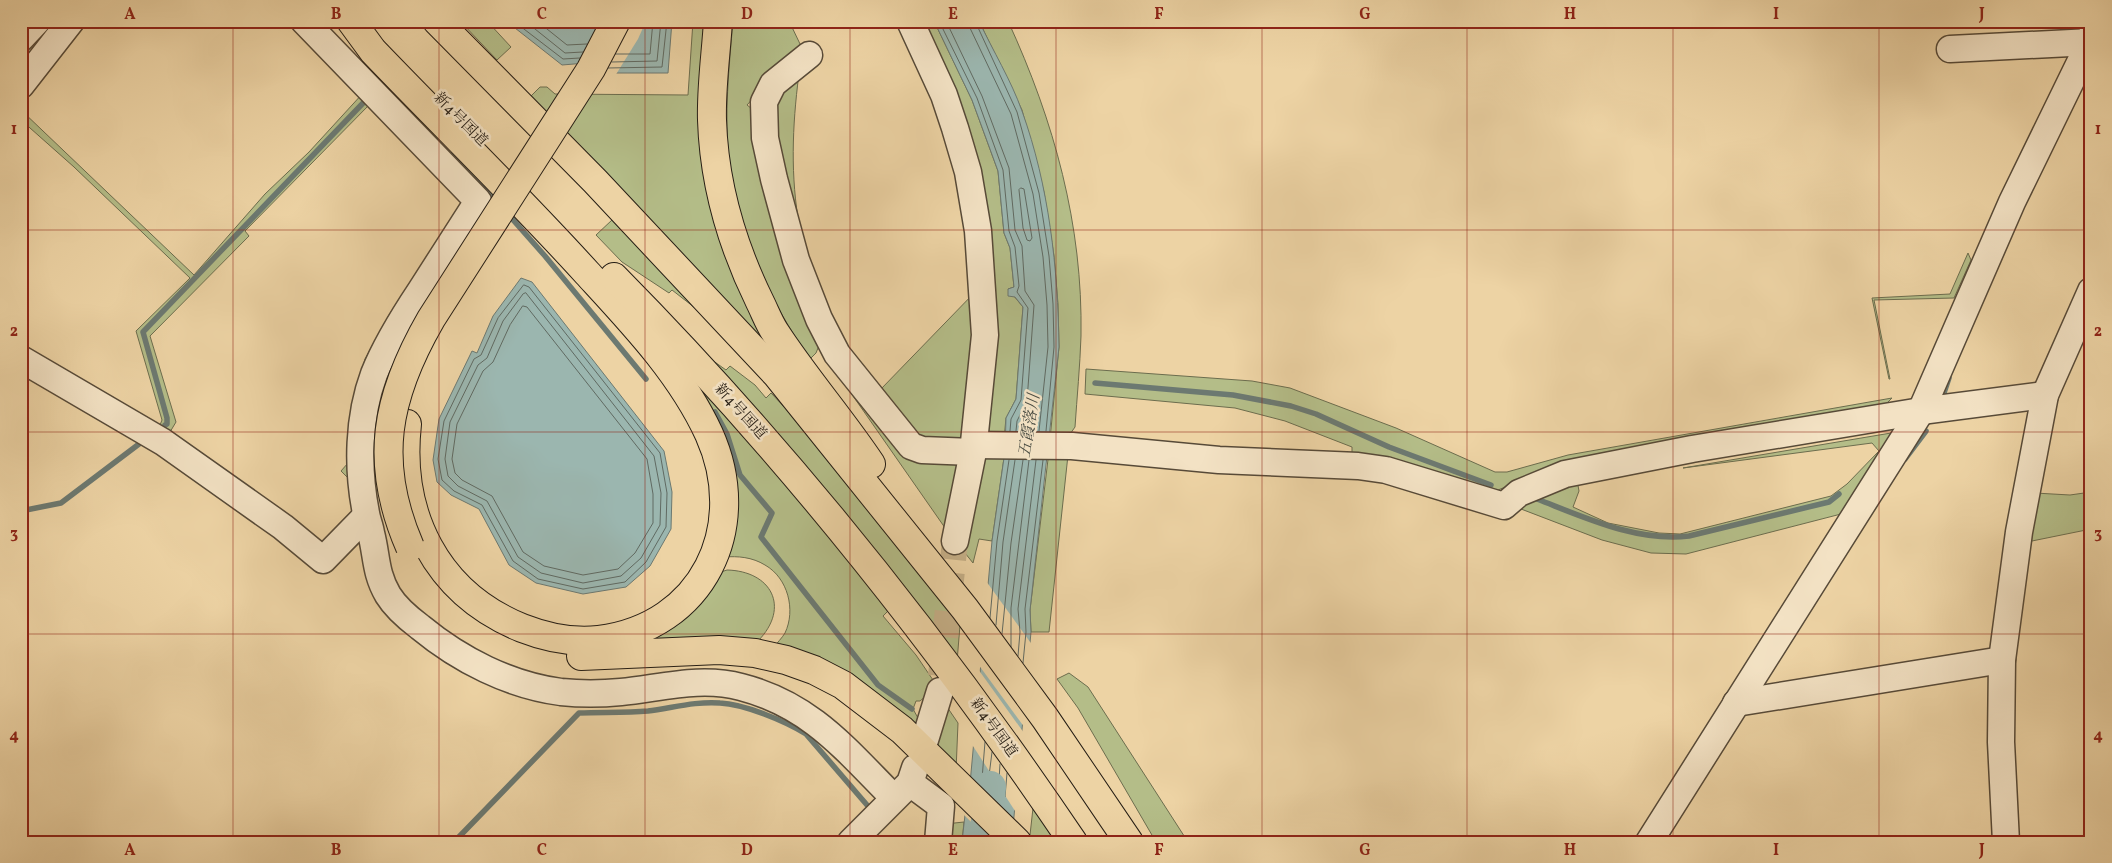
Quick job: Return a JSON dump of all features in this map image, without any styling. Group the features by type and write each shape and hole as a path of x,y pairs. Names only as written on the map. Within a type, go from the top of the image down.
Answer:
{"highway":[{"path":"351,21 373,51 591,277 672,372 694,405 709,434 718,460 724,488 724,516 721,540 709,567 697,586 677,607 650,625 625,634 598,640 578,641 533,632 506,621 481,607 464,593 416,543 398,521 392,496 388,468 390,419 398,390 419,340 431,319 590,69 616,21"},
{"name":"新4号国道","path":"362,21 676,340 780,457 850,539 948,685 1036,787 1073,842"},
{"path":"437,21 595,181 777,375 965,609 1045,718 1129,842"},
{"path":"634,21 606,77 449,319 422,372 407,424 404,447 406,478 412,507 416,543 426,575 445,597 468,618 492,632 519,644 546,652 579,656 720,650 755,652 814,670 850,690 902,730 1017,842"},
{"path":"718,21 712,119 715,155 731,232 746,274 774,331 861,448 965,609"}],"street":[{"path":"21,38 37,21"},
{"path":"21,86 71,21"},
{"path":"304,21 478,201 393,333 374,373 366,400 360,461 366,516 372,533 376,567 380,580 390,598 402,612 429,635 471,663 496,675 560,692 593,694 622,692 682,683 710,683 739,686 774,697 804,713 832,736 942,806 938,842"},
{"path":"910,21 944,95 955,128 968,172 978,231 985,335 980,448 955,541"},
{"path":"1649,842 1921,411 2012,202 2091,42 2091,36"},
{"path":"1950,48 2091,42"},
{"path":"809,55 773,84 764,102 765,138 796,260 819,319 837,354 911,446 922,450 1062,446 1219,460 1368,467 1386,470 1504,506 1519,493 1565,474 1692,449 1921,411 2045,394"},
{"path":"2006,842 2001,742 2002,660 2018,532 2045,394 2091,291"},
{"path":"21,358 163,442 283,527 323,560 366,516"},
{"path":"1736,703 2002,660"},
{"path":"924,740 948,685"},
{"path":"851,842 907,783"}],"green space":[{"path":"460,21 487,21 511,47 497,60"},
{"path":"693,21 706,21 702,101 770,336 763,340 531,96 540,87 547,87 555,94 688,95"},
{"path":"733,21 789,21 801,46 747,105 756,112 820,343 816,353 810,359 781,314 757,265 747,240 733,188 727,126"},
{"path":"919,21 934,21 972,100 998,171 1004,233 1010,248 1014,287 1008,289 1023,307 1016,399 1006,418 1004,439 987,437 995,296"},
{"path":"979,21 1008,21 1039,97 1063,174 1077,254 1081,336 1075,427 1068,437 1050,439 1059,347 1058,304 1054,256 1044,192 1022,110"},
{"path":"800,66 793,142 798,218 775,154 778,90"},
{"path":"364,92 468,200 396,321 350,480 341,471 348,463 351,414 365,359 389,315 461,203 461,199 371,103 245,231 249,236 150,336 176,422 170,432 160,425 162,420 136,331 190,278 74,167 21,120 21,110 194,275 265,194 309,152"},
{"path":"612,220 699,311 672,290 669,293 622,262 596,235"},
{"path":"1968,253 1971,260 1954,298 1874,300 1889,379 1872,298 1950,294"},
{"path":"977,290 966,440 926,445 881,389"},
{"path":"666,347 808,510 888,611 883,616 916,655 935,683 933,690 920,701 916,701 913,709 918,718 916,725 773,648 785,633 788,624 790,605 788,595 779,578 765,565 745,558 724,557 731,540"},
{"path":"705,355 726,370 730,366 755,385 766,398 771,393 804,428 960,625 957,662"},
{"path":"1086,369 1252,381 1290,388 1396,428 1495,472 1507,472 1568,455 1892,398 1879,411 1555,467 1498,490 1466,490 1352,459 1352,447 1285,421 1235,408 1085,394"},
{"path":"837,373 901,445 961,464 950,535"},
{"path":"1897,432 1854,505 1841,514 1686,554 1651,553 1602,540 1521,509 1519,502 1577,480 1579,491 1573,507 1608,523 1659,533 1680,534 1831,496 1847,484 1879,451 1872,443 1683,468"},
{"path":"1005,451 992,541 979,539 973,563 961,548 984,455"},
{"path":"1049,451 1068,455 1049,632 1031,632 1030,610"},
{"path":"2091,492 2091,529 2027,542 2035,493 2070,495"},
{"path":"727,570 742,572 755,577 765,584 771,593 774,604 773,616 768,628 758,641 648,648 647,636 718,573"},
{"path":"1069,673 1088,687 1188,842 1156,842 1078,708 1057,679"},
{"path":"943,701 958,723 956,771 929,745"},
{"path":"1033,808 1057,842 1037,842 1030,835"},
{"path":"964,822 962,842 943,842 945,824"}],"water":[{"path":"514,21 672,21 668,73 593,73 586,63 562,65 515,28"},
{"path":"934,21 979,21 1013,88 1039,168 1050,228 1057,287 1059,347 1030,610 1031,632 1013,827 970,784 992,541 1005,451 1006,418 1016,399 1023,307 1015,297 1008,296 1008,289 1014,287 1010,248 1004,233 998,171 972,100"},
{"path":"521,278 532,282 664,451 672,492 671,529 650,566 626,587 583,594 536,583 509,565 479,509 451,495 437,482 433,460 439,419 472,351 477,353 493,316"},
{"path":"965,815 991,842 962,842"}],"pier":[{"path":"604,21 646,21 638,39 615,76 592,76"},
{"path":"986,581 1033,646 1025,728 978,664"},
{"path":"978,669 1024,733 1017,814 971,743"},
{"path":"967,813 994,842 991,842 963,814"}],"waterway":[{"path":"165,425 167,424 167,418 143,332 365,101"},
{"path":"452,155 497,203"},
{"path":"507,213 545,256 646,379"},
{"path":"1944,393 1949,378"},
{"path":"1095,383 1233,395 1291,406 1316,414 1389,447 1491,485"},
{"path":"715,412 727,434 740,475 772,513 761,537 878,685 912,709"},
{"path":"1905,459 1926,431"},
{"path":"21,511 61,503 139,444"},
{"path":"1537,499 1612,527 1631,532 1670,537 1689,536 1829,502 1839,494"},
{"path":"454,842 579,713 648,711 711,703 741,706 776,719 806,734 867,805"},
{"name":"五霞落川","path":"985,842 990,787"}],"tunnel":[{"path":"941,676 955,541"}]}
